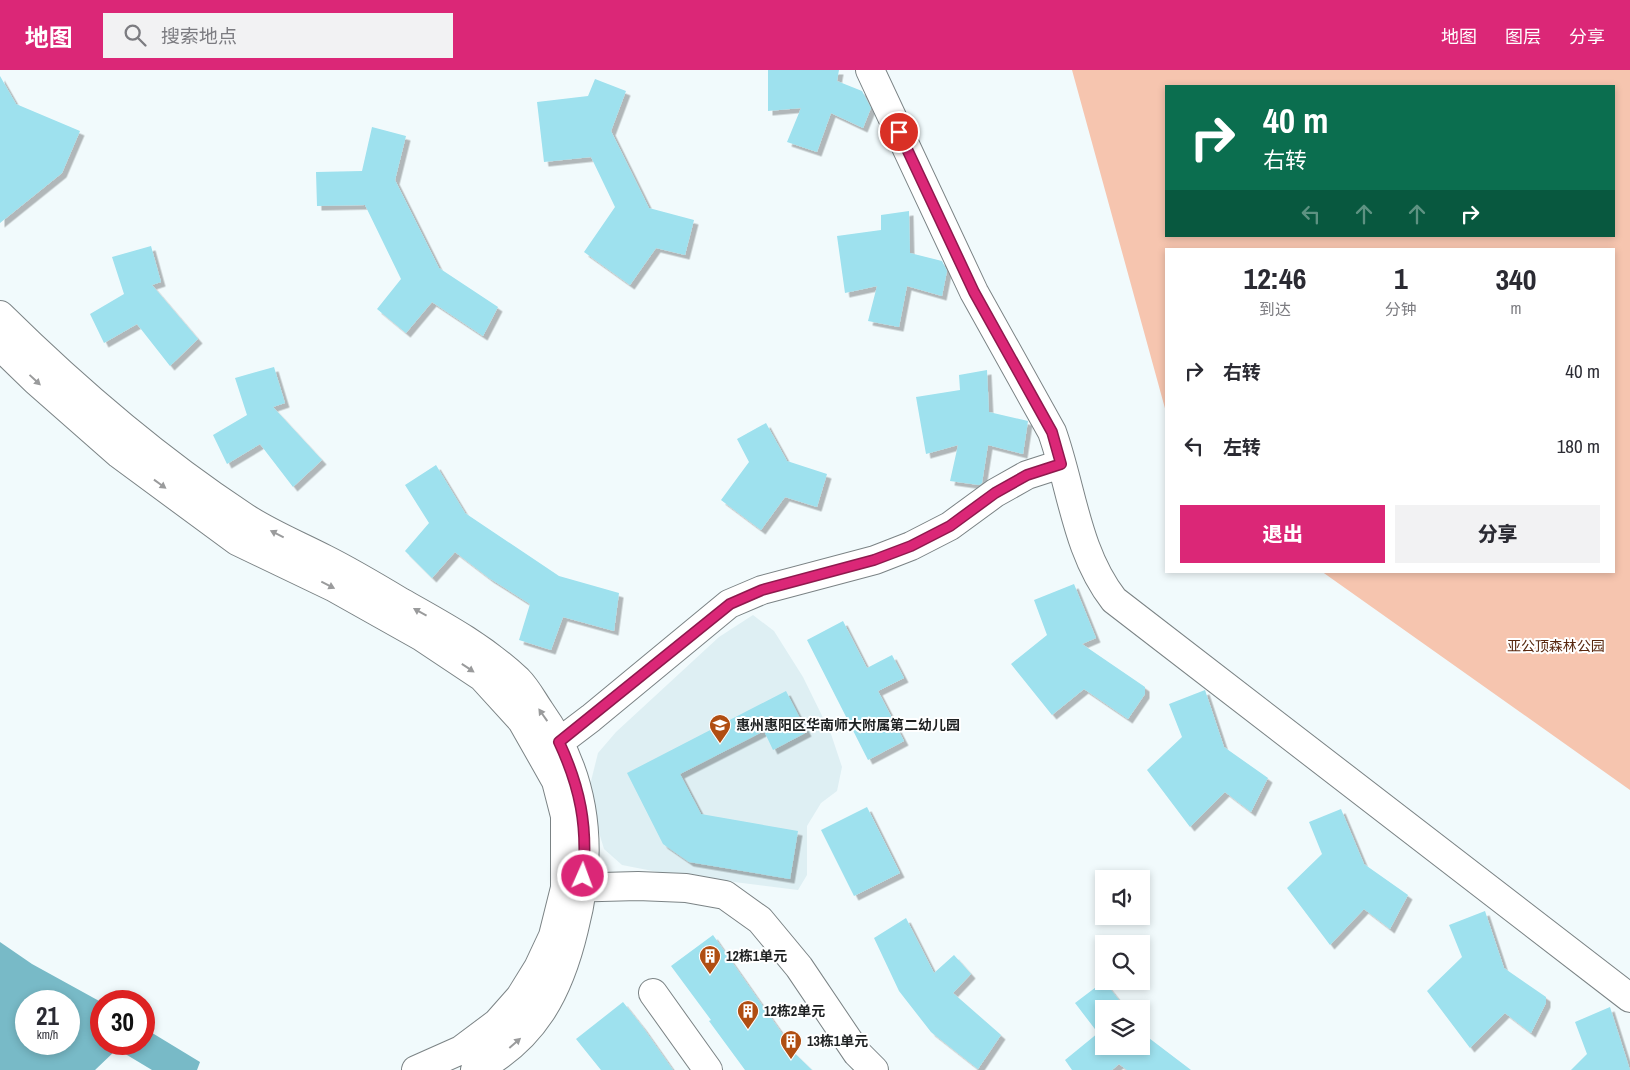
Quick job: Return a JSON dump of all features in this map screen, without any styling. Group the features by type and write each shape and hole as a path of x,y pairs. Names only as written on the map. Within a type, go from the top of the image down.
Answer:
{"street":[{"path":"870,70 974,292 1052,432 1070,500 1088,555 1102,584 1114,600 1630,998"},
{"path":"0,315 58,372 138,440 244,518 336,565 447,628 490,656 520,683 552,727 550,749"},
{"path":"0,346 36,381 119,454 237,541 341,592 422,637 482,678 573,771 583,812 584,863 553,936 520,997 496,1023 461,1050 416,1070"},
{"path":"550,749 730,604 762,590 874,560 911,546 950,526 995,493 1027,475 1061,464"},
{"path":"574,888 676,887 725,895 760,920 799,967 857,1053 874,1070"},
{"path":"475,1070 496,1059 529,1030 549,1001 566,961 580,906 574,888"},
{"path":"653,993 708,1070"}],"shaded area":[{"name":"惠州惠阳区华南师大附属第二幼儿园","path":"753,615 774,631 803,677 831,734 842,767 837,791 821,803 807,826 807,875 798,890 663,873 622,865 604,849 597,826 590,785 598,753 616,732 719,637"}],"green space":[{"name":"亚公顶森林公园","path":"1072,70 1630,70 1630,790 1324,573 1615,573 1615,248 1165,248 1165,408"}],"water":[{"path":"0,942 32,964 79,990 15,990 15,1055 80,1055 80,990 90,996 90,1055 111,1055 95,1070 0,1070"},
{"path":"155,1035 200,1062 197,1070 152,1070 127,1055 155,1055"}],"building":[{"path":"768,70 839,70 837,81 862,91 871,108 863,128 831,113 817,152 787,142 801,108 768,111"},
{"path":"0,76 16,104 80,131 62,173 0,223"},
{"path":"595,79 626,91 611,131 649,208 694,220 685,255 656,248 630,285 584,252 615,207 591,157 544,162 537,102 588,96"},
{"path":"372,127 406,136 395,180 439,268 498,307 483,336 432,302 406,333 377,309 401,279 365,205 317,206 316,172 362,171"},
{"path":"909,211 910,253 942,261 947,271 942,296 907,286 899,327 868,321 877,286 845,293 837,236 881,230 881,215"},
{"path":"151,246 161,282 152,285 198,339 170,366 137,324 104,343 90,314 124,294 112,257"},
{"path":"274,367 285,403 273,407 322,460 293,487 260,444 227,464 213,435 247,415 235,378"},
{"path":"987,370 989,412 1028,421 1023,454 988,445 982,483 979,485 950,481 958,445 926,454 916,397 960,390 959,375"},
{"path":"766,423 787,461 827,474 817,507 785,497 761,530 721,500 749,462 737,439"},
{"path":"436,465 465,513 559,576 619,593 614,631 563,617 551,650 519,640 530,604 489,578 455,552 432,578 405,551 429,523 405,485"},
{"path":"1074,584 1096,638 1082,644 1145,687 1145,694 1128,719 1084,689 1052,715 1011,664 1047,635 1034,600"},
{"path":"843,621 867,668 892,655 904,678 878,691 904,741 868,760 807,640"},
{"path":"1205,690 1224,747 1268,778 1251,812 1225,792 1190,827 1147,770 1182,737 1169,704"},
{"path":"786,691 807,732 773,750 764,731 680,774 701,814 798,831 790,879 689,862 663,844 627,773"},
{"path":"867,807 900,873 854,896 821,830"},
{"path":"1341,809 1364,864 1408,895 1390,929 1364,909 1330,945 1287,888 1322,854 1309,822"},
{"path":"1485,911 1504,968 1546,997 1546,1003 1531,1033 1505,1013 1470,1048 1427,991 1462,957 1449,925"},
{"path":"906,918 934,973 954,955 971,974 953,993 1001,1035 978,1069 931,1032 899,991 874,938"},
{"path":"713,935 786,1039 782,1041 812,1070 745,1070 709,1021 711,1020 671,966"},
{"path":"1095,988 1095,990 1111,990 1119,1000 1095,1000 1095,1029 1075,1003"},
{"path":"623,1002 673,1070 601,1070 576,1039"},
{"path":"1610,1007 1630,1070 1571,1070 1587,1054 1575,1022"},
{"path":"1095,1035 1095,1055 1150,1055 1150,1039 1191,1070 1127,1070 1119,1064 1112,1070 1072,1070 1065,1060"}],"place":[{"name":"惠州惠阳区华南师大附属第二幼儿园","path":"720,744"},
{"name":"12栋1单元","path":"710,975"},
{"name":"12栋2单元","path":"748,1030"},
{"name":"13栋1单元","path":"791,1060"}],"route":[{"path":"583,876 583,812 573,771 559,742 730,604 762,590 874,560 911,546 950,526 995,493 1027,475 1061,464 1052,432 974,292 899,132"}]}
